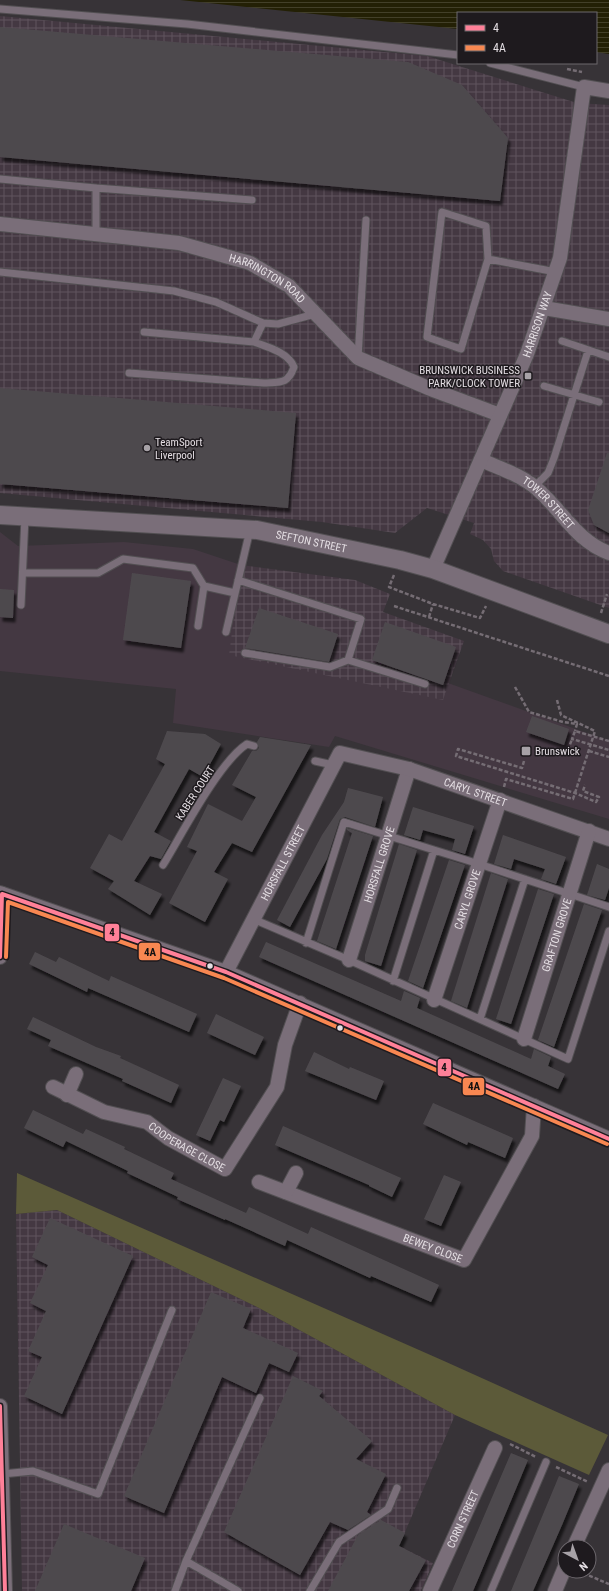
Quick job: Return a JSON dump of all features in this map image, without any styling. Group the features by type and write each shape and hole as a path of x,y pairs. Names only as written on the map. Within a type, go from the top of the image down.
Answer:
{"street":[{"path":"584,87 609,91"},
{"name":"HARRISON WAY","path":"433,569 527,354 556,272 560,258 584,87"},
{"name":"HARRINGTON ROAD","path":"0,224 179,243 250,263 289,286 358,358 433,390 500,415"},
{"path":"544,308 609,319"},
{"name":"TOWER STREET","path":"481,460 535,486 548,498 578,534 593,545 609,553"},
{"name":"SEFTON STREET","path":"0,515 250,530 400,560 433,569 609,634"},
{"name":"CARYL STREET","path":"337,759 409,769 609,839"},
{"name":"HORSFALL STREET","path":"226,972 337,759"},
{"name":"HORSFALL GROVE","path":"349,960 409,769"},
{"name":"CARYL GROVE","path":"434,1000 500,800"},
{"name":"GRAFTON GROVE","path":"524,1039 589,831"},
{"path":"0,957 1,893 226,972 609,1139"},
{"name":"COOPERAGE CLOSE","path":"53,1087 104,1112 147,1122 168,1138 225,1169 277,1087 285,1045 300,1003"},
{"path":"67,1094 76,1074"},
{"name":"BEWEY CLOSE","path":"259,1182 464,1260 532,1136 534,1106"},
{"path":"286,1192 296,1173"},
{"path":"0,1406 5,1591"},
{"name":"CORN STREET","path":"430,1591 495,1448"},
{"path":"578,1539 609,1470"},
{"path":"555,1591 560,1579"}],"lane":[{"path":"0,9 187,24 457,55"},
{"path":"494,64 584,87"},
{"path":"0,178 96,188 252,200"},
{"path":"96,188 96,235"},
{"path":"442,212 486,226 488,259 461,349 427,337 442,212"},
{"path":"358,358 366,220"},
{"path":"488,259 556,272"},
{"path":"0,272 174,291 216,302 263,323 278,324 315,314"},
{"path":"254,342 263,323"},
{"path":"129,373 264,383 282,382 290,377 294,367 285,355 254,342 144,332"},
{"path":"562,341 609,357"},
{"path":"535,486 548,473 554,458 588,351"},
{"path":"544,386 599,402"},
{"path":"21,605 25,516"},
{"path":"226,632 250,530"},
{"path":"23,573 98,573 123,559 193,568 204,586 198,626"},
{"path":"238,580 361,619 348,660"},
{"path":"204,586 235,593"},
{"path":"245,653 330,667 348,660 425,684"},
{"name":"KABER COURT","path":"163,865 212,784 237,750 247,744 254,746"},
{"path":"315,760 337,759"},
{"path":"306,943 344,822 479,864 609,907"},
{"path":"393,981 434,850"},
{"path":"480,1019 525,879"},
{"path":"253,919 306,943 349,960 434,1000 568,1059 609,931"},
{"path":"2,1474 33,1471 98,1494 172,1310"},
{"path":"175,1591 186,1561 260,1398"},
{"path":"491,1591 546,1462"},
{"path":"310,1591 339,1542 388,1509 397,1488"},
{"path":"186,1561 238,1591"}],"path":[{"path":"566,68 587,73"},
{"path":"389,588 433,604 480,618"},
{"path":"429,617 433,604"},
{"path":"394,606 609,676"},
{"path":"515,687 529,712 563,722 577,724"},
{"path":"500,800 506,779 573,799 595,731 577,724 561,715 557,700"},
{"path":"568,750 577,724"},
{"path":"575,731 609,741"},
{"path":"572,739 609,750"},
{"path":"524,761 522,768 458,749 456,756 576,793 596,802 599,798 583,791 585,785"},
{"path":"589,751 609,757"},
{"path":"597,1579 609,1584"}],"shaded area":[{"path":"180,0 609,0 609,54 597,52 597,12 457,12 457,29"},
{"path":"0,16 427,56 577,103 609,105 609,608 503,571 494,561 491,549 483,540 470,534 474,523 427,508 395,533 322,522 0,493"},
{"path":"0,532 18,546 124,542 193,549 241,565 443,699 448,683 609,741 609,819 335,736 329,747 173,723 176,689 0,671"},
{"path":"241,565 355,580 390,594 383,612 464,641 443,700 229,655"},
{"path":"17,1173 608,1435 589,1475 455,1415 259,1308 57,1210 16,1214"},
{"path":"57,1210 259,1308 455,1415 399,1546 433,1563 421,1591 22,1591 16,1214"}],"building":[{"path":"0,27 408,62 462,85 508,138 500,201 0,157"},
{"name":"TeamSport Liverpool","path":"0,388 296,413 288,508 0,484"},
{"path":"607,453 609,453 609,533 594,525 588,510"},
{"path":"132,573 191,581 181,648 123,640"},
{"path":"0,589 14,590 13,618 0,617"},
{"path":"259,608 338,634 329,662 245,648"},
{"path":"385,622 456,647 443,685 372,660"},
{"path":"532,716 569,729 564,745 526,732"},
{"path":"167,731 205,734 221,744 203,777 189,769 154,832 171,841 161,859 150,856 134,881 162,894 150,915 108,889 114,881 90,868 109,834 122,841 165,764 156,759"},
{"path":"260,737 311,745 252,852 232,843 214,872 228,879 205,922 169,903 197,851 187,847 208,804 242,821 256,797 232,785 252,751 256,751 259,748 257,742"},
{"path":"348,788 383,797 375,827 345,817 340,819 327,859 290,927 277,920 322,835 344,802"},
{"path":"413,807 474,826 465,854 452,850 455,839 423,830 420,840 404,835"},
{"path":"347,828 373,836 336,949 317,941 352,833 347,830"},
{"path":"503,835 566,857 556,884 541,879 545,869 514,859 511,869 494,864"},
{"path":"399,844 417,850 381,966 365,961 365,955"},
{"path":"449,860 465,865 423,988 408,981"},
{"path":"597,864 609,869 609,888 605,900 587,895"},
{"path":"491,873 508,879 467,1008 451,1001"},
{"path":"538,889 554,894 511,1024 496,1019"},
{"path":"584,904 602,910 554,1047 538,1040"},
{"path":"266,942 401,1001 404,991 420,998 417,1008 531,1059 534,1049 551,1057 548,1066 565,1074 558,1089 259,957"},
{"path":"35,952 56,962 59,957 109,981 111,976 197,1014 189,1032 88,988 87,992 29,964"},
{"path":"216,1014 264,1037 255,1055 207,1033"},
{"path":"33,1017 96,1047 121,1056 120,1058 179,1085 171,1103 122,1081 123,1079 48,1046 51,1040 27,1029"},
{"path":"314,1052 349,1069 350,1067 384,1081 376,1100 305,1071"},
{"path":"223,1078 241,1086 224,1122 220,1120 210,1141 196,1135"},
{"path":"433,1103 513,1138 505,1158 468,1142 467,1145 423,1124"},
{"path":"33,1110 83,1134 86,1129 125,1147 124,1149 174,1173 171,1179 246,1213 249,1207 308,1234 311,1227 439,1285 431,1302 371,1276 370,1278 287,1240 285,1246 177,1199 178,1197 127,1173 128,1171 66,1141 63,1147 24,1128"},
{"path":"283,1126 401,1178 392,1197 369,1185 275,1145"},
{"path":"444,1175 461,1182 441,1226 424,1219"},
{"path":"50,1218 133,1256 62,1414 24,1396 42,1357 28,1351 46,1311 30,1303 48,1265 32,1257"},
{"path":"211,1292 251,1309 243,1328 298,1353 289,1372 269,1363 256,1393 222,1377 164,1513 124,1496"},
{"path":"293,1376 323,1391 319,1396 372,1441 356,1459 386,1474 367,1512 371,1515 348,1530 330,1522 300,1575 224,1532"},
{"path":"511,1453 528,1460 479,1577 473,1591 452,1591"},
{"path":"559,1476 579,1484 562,1525 533,1591 511,1591"},
{"path":"381,1520 405,1533 399,1546 426,1560 409,1591 328,1591 358,1535"},
{"path":"64,1524 145,1558 131,1591 35,1591"}],"transit line":[{"name":"4","path":"0,957 2,894 226,972 609,1139"},
{"name":"4A","path":"6,957 8,902 224,978 607,1144"},
{"name":"4","path":"0,1406 5,1591"}],"place":[{"name":"BRUNSWICK BUSINESS PARK/CLOCK TOWER","path":"528,376"},
{"name":"TeamSport Liverpool","path":"147,448"},
{"name":"Brunswick","path":"526,751"}]}
